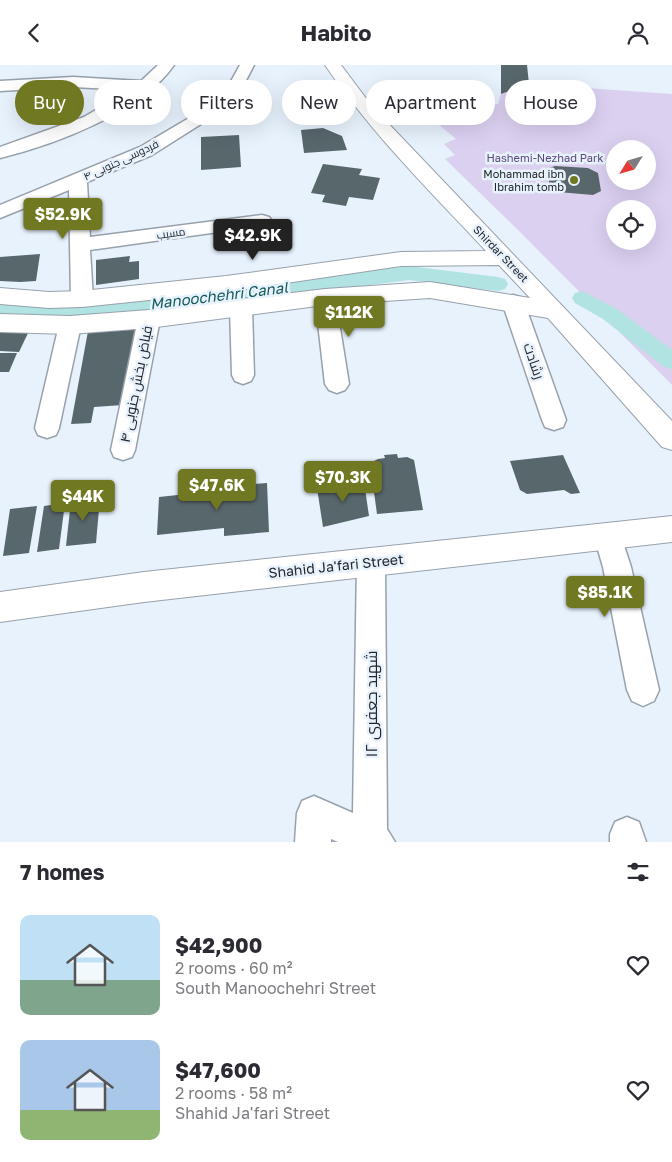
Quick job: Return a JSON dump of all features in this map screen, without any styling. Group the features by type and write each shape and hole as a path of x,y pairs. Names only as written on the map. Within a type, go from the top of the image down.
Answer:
{"street":[{"path":"74,80 80,65"},
{"path":"152,80 167,65"},
{"name":"فردوسی جنوبی ۴","path":"0,213 146,151 195,121 237,85 246,65"},
{"name":"Shirdar Street","path":"333,65 380,125 672,439"},
{"path":"0,86 15,85"},
{"path":"0,153 66,132 94,119"},
{"path":"78,180 82,299"},
{"name":"مسیب","path":"81,245 262,221"},
{"path":"0,297 49,300 82,299 226,284 401,259 504,258"},
{"path":"0,323 70,325 149,319 325,297 430,290 513,302 555,311"},
{"path":"325,297 337,383"},
{"name":"رشادت","path":"513,302 554,420"},
{"path":"242,308 243,375"},
{"name":"فیاض بخش جنوبی ۴","path":"123,450 149,319"},
{"path":"47,428 70,325"},
{"name":"Shahid Ja'fari Street","path":"0,607 144,587 672,529"},
{"path":"608,536 617,567 643,690"},
{"name":"شهید جعفری ۱۲","path":"371,562 373,841"},
{"path":"314,827 373,841"}],"green space":[{"name":"Hashemi-Nezhad Park","path":"596,89 672,94 672,385 445,159 455,155 444,144 456,139 439,125 495,125 495,104 498,104 501,94 505,93 505,125 596,125"}],"building":[{"path":"501,65 527,65 529,80 505,80 505,93 501,94"},
{"path":"323,128 342,136 347,150 304,153 301,130"},
{"path":"239,135 241,167 201,170 201,137"},
{"path":"323,164 362,169 359,175 380,178 373,200 349,197 346,206 322,202 325,195 311,193"},
{"name":"Mohammad ibn Ibrahim tomb","path":"555,166 588,168 598,173 601,191 593,195 558,192 549,187 549,168"},
{"path":"40,254 36,281 0,281 0,257"},
{"path":"130,256 129,262 139,261 139,279 96,285 96,260"},
{"path":"135,328 123,405 94,407 91,423 71,424 88,331"},
{"path":"0,330 29,331 19,352 0,351"},
{"path":"0,353 17,353 9,372 0,372"},
{"path":"397,454 398,458 407,457 414,460 423,510 377,514 370,463 385,458 384,455"},
{"path":"563,455 580,493 571,494 564,490 527,494 520,490 510,461"},
{"path":"364,482 369,516 323,527 317,488"},
{"path":"267,483 269,532 224,536 224,528 157,535 159,497 224,490 224,486"},
{"path":"100,498 96,543 66,546 71,501"},
{"path":"65,503 59,549 37,552 44,506"},
{"path":"37,506 29,553 3,556 10,509"}],"waterway":[{"name":"Manoochehri Canal","path":"0,311 64,314 214,298 409,273 498,284"},
{"path":"582,298 610,314 672,361"}],"place":[{"name":"Mohammad ibn Ibrahim tomb","path":"574,180"}]}
